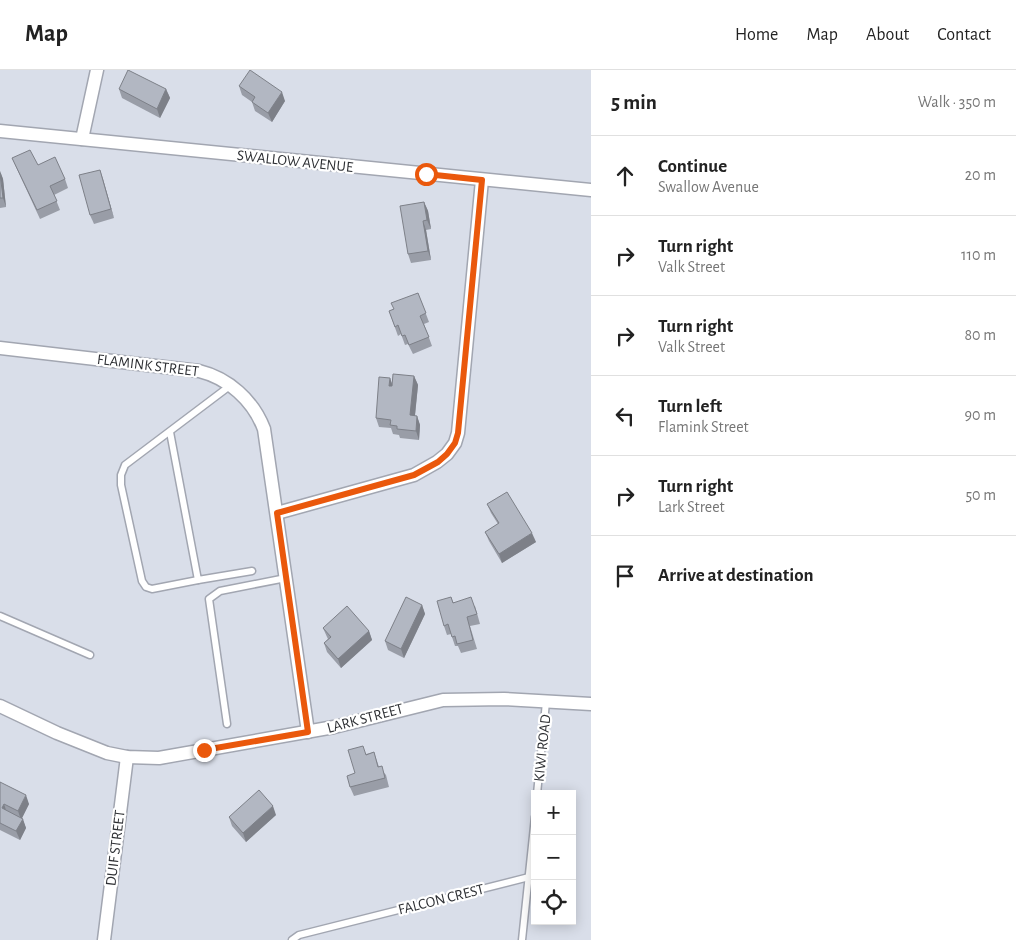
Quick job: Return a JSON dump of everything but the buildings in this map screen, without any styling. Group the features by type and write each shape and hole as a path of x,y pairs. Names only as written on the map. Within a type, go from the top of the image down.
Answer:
{"street":[{"path":"82,139 97,70"},
{"name":"SWALLOW AVENUE","path":"0,131 591,190"},
{"path":"277,513 414,475 438,462 455,443 458,433 482,180"},
{"name":"FLAMINK STREET","path":"0,348 178,368 212,374 231,385 260,417 264,429 277,513 308,732"},
{"name":"LARK STREET","path":"0,707 85,745 127,757 159,758 308,732 443,700 591,704"},
{"name":"DUIF STREET","path":"104,940 127,757"}],"lane":[{"path":"231,385 124,465 121,474 121,485 142,581 146,586 152,589 252,571"},
{"path":"170,432 198,580"},
{"path":"227,724 209,599 220,591 286,578"},
{"path":"0,616 90,655"},
{"name":"KIWI ROAD","path":"537,790 546,702"},
{"path":"522,940 533,835"},
{"name":"FALCON CREST","path":"292,940 299,935 529,876"}],"route":[{"path":"204,750 308,732 277,513 414,475 438,462 455,443 458,433 482,180 426,174"}]}
